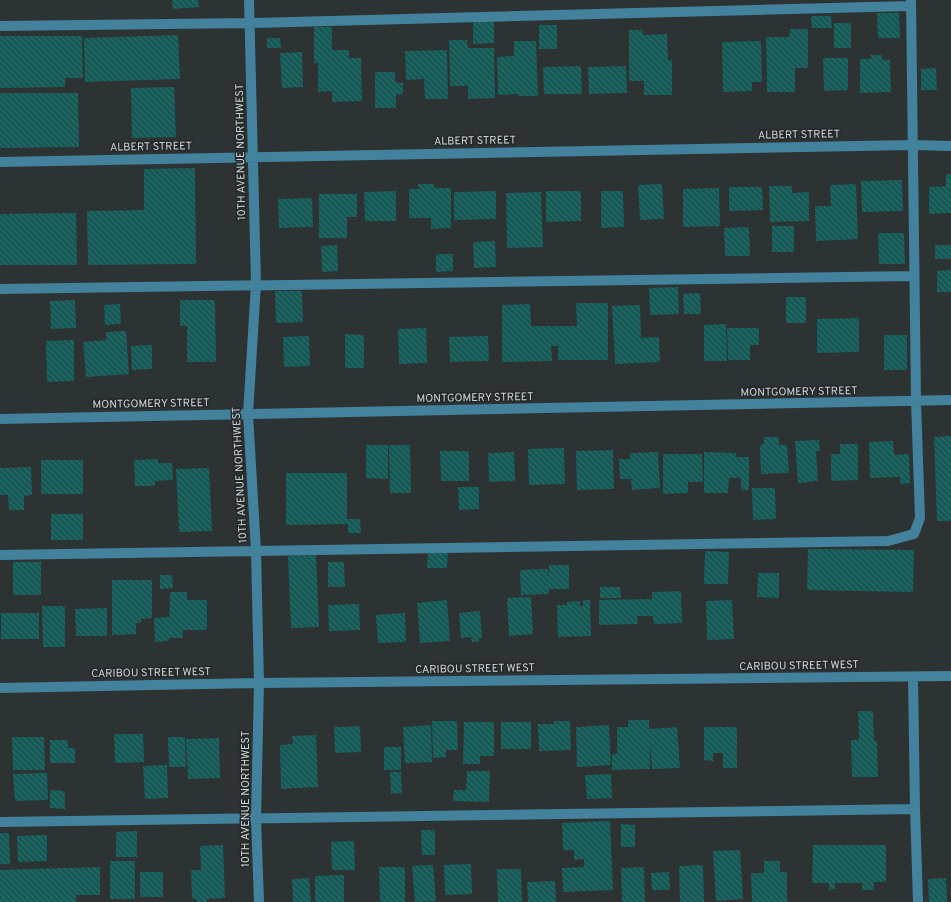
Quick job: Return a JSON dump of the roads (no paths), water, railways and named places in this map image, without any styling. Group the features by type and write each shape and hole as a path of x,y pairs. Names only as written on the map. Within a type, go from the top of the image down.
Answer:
{"street":[{"name":"10TH AVENUE NORTHWEST","path":"249,0 256,284 248,414 256,551 259,683 256,818 259,902"},
{"path":"0,26 250,23 910,3 916,401 920,518 914,534 888,541 0,555"},
{"name":"ALBERT STREET","path":"0,162 912,145 951,146"},
{"path":"0,289 256,284 914,276"},
{"name":"MONTGOMERY STREET","path":"0,419 951,400"},
{"name":"CARIBOU STREET WEST","path":"0,688 259,683 951,676"},
{"path":"913,677 918,902"},
{"path":"0,822 915,809"}]}
